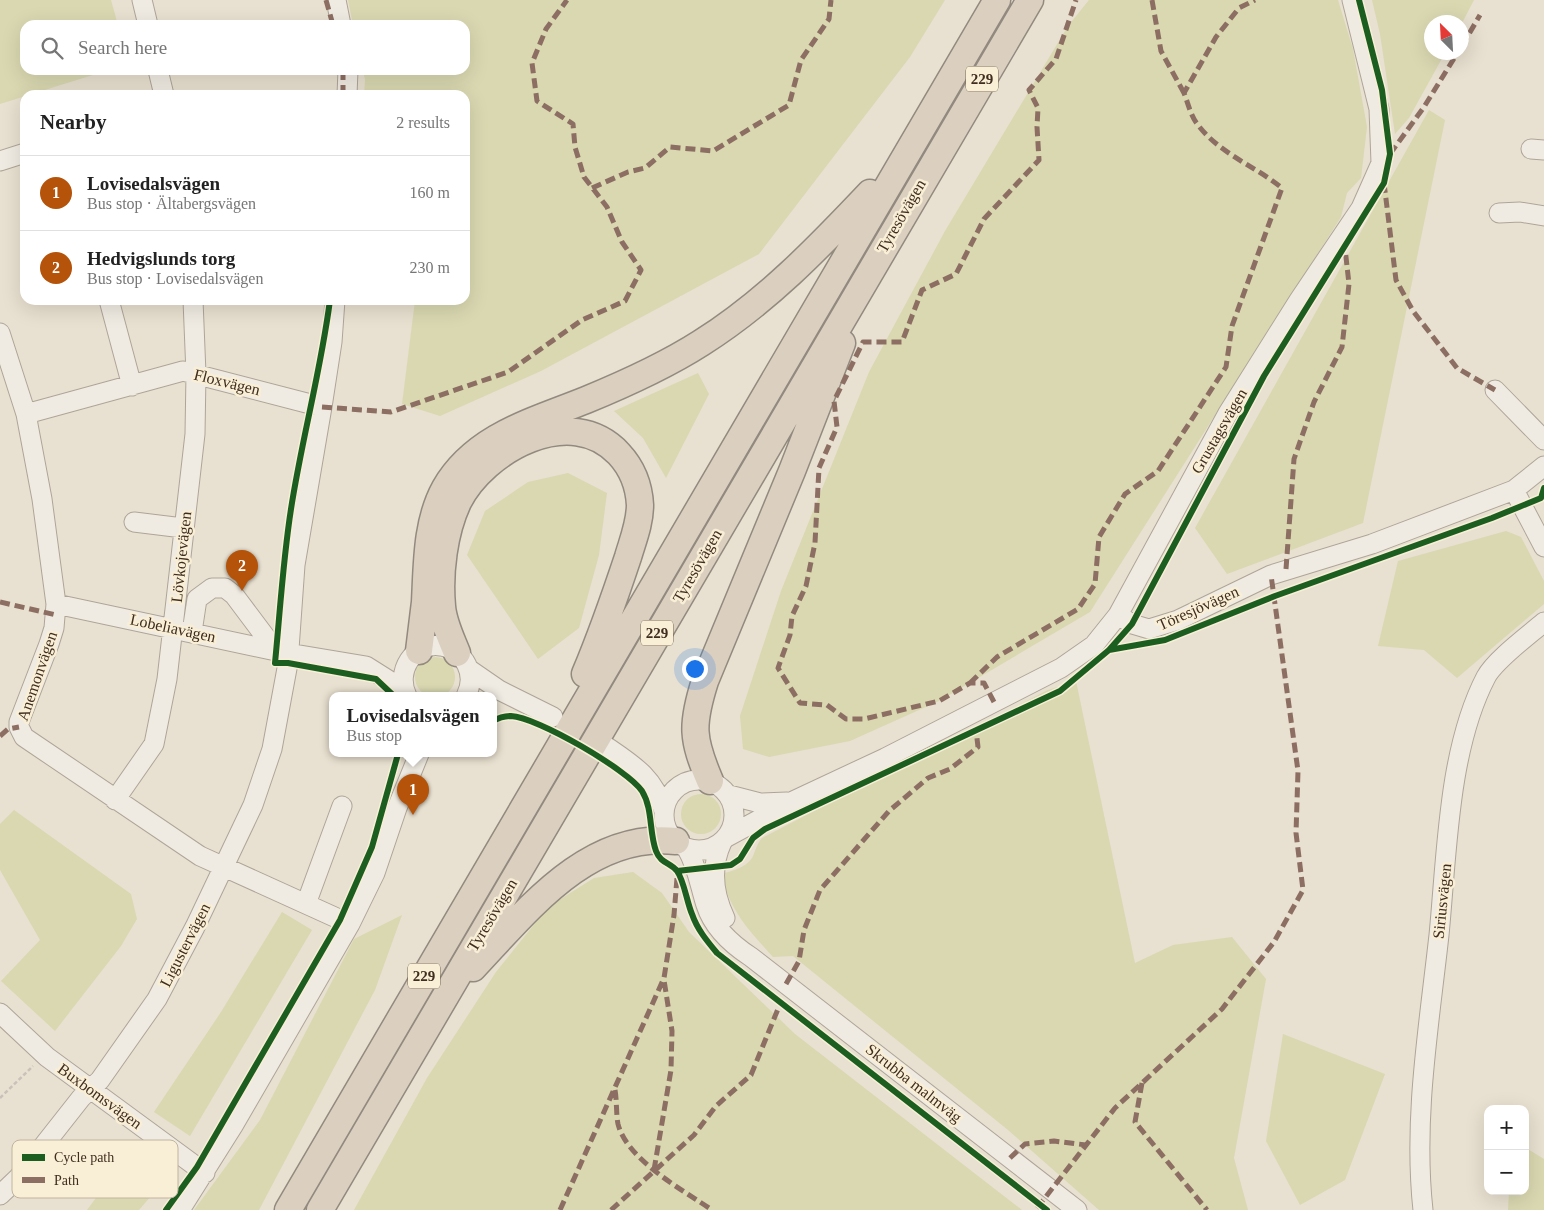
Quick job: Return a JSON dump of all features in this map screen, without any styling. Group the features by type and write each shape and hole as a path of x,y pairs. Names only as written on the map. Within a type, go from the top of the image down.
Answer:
{"highway":[{"name":"Tyresövägen","path":"288,1210 996,0"},
{"name":"Tyresövägen","path":"320,1210 872,266 1030,0"},
{"path":"415,654 432,524 445,488 470,456 509,431 587,400 666,364 729,324 776,287 814,252 902,158"},
{"path":"709,785 695,743 696,708 705,681 792,471 872,266"},
{"path":"464,661 447,629 442,607 442,567 450,525 458,502 469,484 487,466 511,448 534,437 568,432 586,434 613,448 624,460 638,489 638,523 602,631 555,752"},
{"path":"442,1000 537,901 582,864 605,852 630,844 653,840 682,845"}],"street":[{"path":"142,0 147,20"},
{"path":"336,0 340,20"},
{"name":"Grustagsvägen","path":"1118,615 1228,413 1361,208 1381,163 1379,109 1352,0"},
{"path":"159,75 163,90"},
{"path":"347,90 348,75"},
{"path":"0,161 20,154"},
{"path":"1499,213 1520,212 1544,216"},
{"path":"110,305 132,386"},
{"name":"Lövkojevägen","path":"116,800 154,744 167,679 183,630 183,528 195,434 196,374 193,305"},
{"name":"Ligustervägen","path":"48,1140 81,1098 100,1080 157,999 224,868 253,804 272,750 295,565 332,342 335,305"},
{"name":"Anemonvägen","path":"0,333 26,414 42,499 56,604 54,628 19,727 29,741 169,837 224,868 350,924"},
{"name":"Floxvägen","path":"26,414 183,371 322,407"},
{"path":"1495,390 1544,440"},
{"name":"Töresjövägen","path":"1118,615 1132,624 1149,629 1178,620 1271,575 1372,544 1514,490 1544,466"},
{"path":"1514,490 1544,547"},
{"path":"134,522 183,528"},
{"path":"183,630 197,599 212,588 224,588 234,595 283,652"},
{"name":"Lobeliavägen","path":"56,604 283,652 366,666"},
{"path":"644,773 660,797 669,833 682,845 699,851 709,849 793,801 885,758 1061,668 1094,645 1118,615"},
{"name":"Siriusvägen","path":"1423,1210 1419,1158 1423,1087 1456,768 1475,702 1487,674 1544,622"},
{"path":"366,666 415,654 430,646 441,646 520,702 553,717"},
{"path":"406,692 402,676 405,665 415,654"},
{"path":"464,661 472,680 468,692"},
{"path":"366,666 405,692"},
{"path":"497,701 520,702"},
{"path":"607,747 644,773 670,780 709,785 760,803 793,801"},
{"path":"397,808 407,757"},
{"path":"180,1210 205,1173 350,924 375,873 397,808 418,757"},
{"path":"664,811 668,797 709,785"},
{"path":"709,785 735,809 734,824 724,840"},
{"path":"306,904 342,806"},
{"name":"Skrubba malmväg","path":"724,840 714,868 718,902 729,925 751,956"},
{"name":"Skrubba malmväg","path":"682,845 695,864 706,907 719,930 733,946 751,956 1077,1210"},
{"name":"Buxbomsvägen","path":"0,1012 47,1057 160,1140"},
{"name":"Buxbomsvägen","path":"178,1153 205,1173"},
{"name":"Ligustervägen","path":"0,1195 12,1184"}],"path":[{"path":"0,1098 37,1062"}],"green space":[{"path":"0,0 111,0 117,20 20,20 20,75 93,75 45,90 20,90 20,98 0,104"},
{"path":"348,0 945,0 910,57 759,254 541,371 440,416 402,404 414,305 470,305 470,90 364,90 364,75 470,75 470,20 352,20"},
{"path":"1089,0 1338,0 1353,49 1367,127 1361,178 1347,193 1341,217 1090,612 939,701 850,741 769,757 743,749 740,716 781,591 869,372 945,231 1068,26"},
{"path":"1372,0 1474,0 1466,15 1424,15 1424,60 1441,60 1409,118 1395,134 1380,34"},
{"path":"1429,110 1445,120 1363,523 1227,574 1195,528"},
{"path":"698,373 709,394 666,478 643,438 614,411"},
{"path":"568,473 607,493 599,555 579,628 538,659 467,555 485,511 528,482"},
{"path":"1506,531 1521,537 1544,581 1544,604 1457,678 1424,650 1378,646 1398,561"},
{"path":"435,657 449,663 454,673 453,684 448,692 422,692 415,677 421,663"},
{"path":"1076,681 1135,963 1173,945 1232,937 1266,979 1234,1158 1248,1210 1099,1210 1008,1130 793,956 773,957 741,919 725,887 721,874 739,868 751,860 762,838 1048,690"},
{"path":"570,746 578,751 309,1210 296,1210"},
{"path":"705,794 712,797 718,803 721,814 720,822 712,831 705,834 697,834 690,831 682,822 681,810 684,803 693,795"},
{"path":"14,810 131,894 137,919 121,946 55,1031 1,981 40,940 0,870 0,824"},
{"path":"633,872 662,893 689,932 795,1034 1022,1210 354,1210 427,1078 496,972 548,907 594,878"},
{"path":"282,912 312,930 190,1136 154,1112 221,1012"},
{"path":"402,915 375,990 259,1210 194,1210 260,1120 354,939"},
{"path":"1283,1034 1385,1074 1345,1180 1300,1205 1266,1141"},
{"path":"1529,1150 1544,1159 1544,1210 1508,1210 1509,1195 1529,1195"},
{"path":"96,1198 149,1198 139,1210 87,1210"}],"marked path":[{"path":"326,0 332,20"},
{"path":"322,407 391,412 508,372 582,320 625,301 641,270 622,242 607,207 584,177 575,147 573,124 537,101 532,63 546,29 567,0"},
{"path":"592,188 628,172 645,168 670,147 713,151 789,105 801,60 829,19 831,0"},
{"path":"994,702 984,683 970,683 939,701 864,719 846,719 827,705 800,703 778,668 790,635 792,616 806,586 815,543 819,468 837,427 834,401 863,342 902,342 922,290 956,274 984,219 1039,160 1038,108 1029,90 1056,59 1076,0"},
{"path":"1152,0 1161,51 1184,93"},
{"path":"970,683 997,657 1078,609 1095,584 1099,537 1125,494 1158,471 1226,367 1232,326 1282,188 1227,152 1207,135 1193,118 1184,93 1216,37 1239,8 1255,0"},
{"path":"1469,34 1480,15"},
{"path":"1390,154 1424,107 1453,60"},
{"path":"343,75 343,90"},
{"path":"1384,183 1396,280 1413,311 1457,368 1495,390"},
{"path":"1286,569 1294,459 1314,402 1342,347 1349,284 1345,248"},
{"path":"1037,1208 1115,1108 1222,1009 1274,942 1303,890 1296,833 1298,771 1271,575"},
{"path":"0,602 56,615"},
{"path":"0,736 8,729 19,727"},
{"path":"786,984 799,961 804,930 820,890 889,811 928,778 950,769 978,747 976,730"},
{"path":"560,1210 664,978 674,915 677,878"},
{"path":"654,1170 671,1070 672,1031 664,980"},
{"path":"611,1210 694,1135 716,1106 751,1075 780,1004"},
{"path":"1142,1083 1135,1122 1207,1210"},
{"path":"615,1090 618,1124 623,1137 632,1150 658,1173 712,1210"},
{"path":"1010,1158 1025,1144 1054,1141 1086,1145"}],"cycle path":[{"path":"677,871 731,865 740,859 753,838 765,829 1060,691 1109,650 1132,624 1264,376 1384,183 1390,154 1382,90 1359,0"},
{"path":"329,305 322,352 291,509 275,663 288,663 376,679 390,692"},
{"path":"1109,650 1165,640 1275,596 1492,518 1541,498 1544,488"},
{"path":"497,719 511,716 540,725 601,758 633,782 642,791 648,805 656,851 663,861 677,871 697,925 717,953 1047,1210"},
{"path":"178,1193 197,1167 340,920 372,847 397,757"},
{"path":"166,1210 175,1198"}],"place":[{"name":"Hedvigslunds torg","path":"242,591"},
{"name":"Lovisedalsvägen","path":"413,815"}]}
